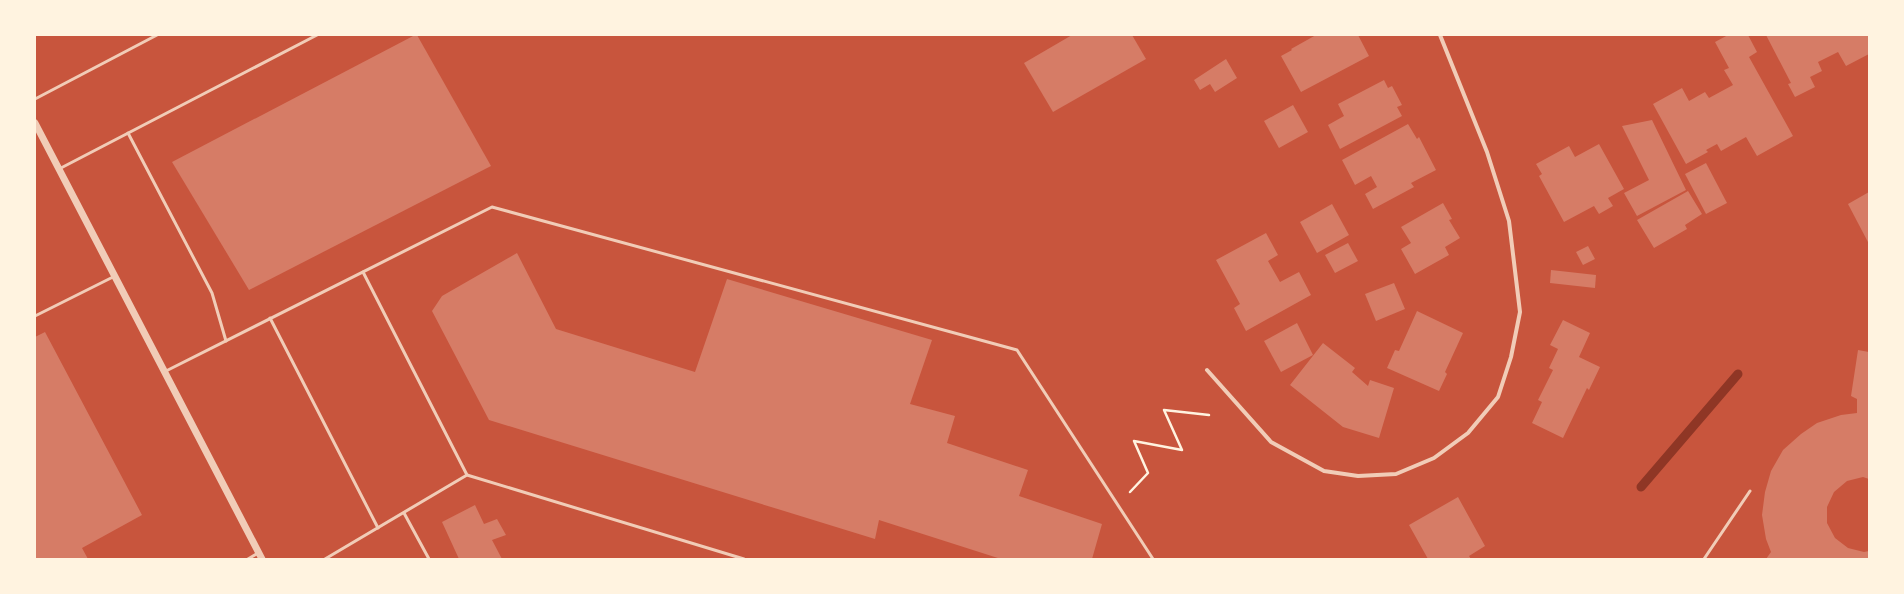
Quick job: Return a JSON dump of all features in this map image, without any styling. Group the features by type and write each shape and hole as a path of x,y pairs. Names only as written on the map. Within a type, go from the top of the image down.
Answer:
{"street":[{"path":"1207,370 1271,442 1324,471 1358,476 1396,474 1434,458 1468,433 1498,397 1512,357 1520,312 1509,221 1487,152 1440,35"},
{"path":"35,123 260,556"}],"lane":[{"path":"35,99 157,35"},
{"path":"59,169 317,35"},
{"path":"128,133 212,293 226,341"},
{"path":"164,372 492,207 1017,350 1153,559"},
{"path":"363,272 467,475 744,559"},
{"path":"35,316 115,276"},
{"path":"270,318 378,528"},
{"path":"325,559 467,475"},
{"path":"1704,559 1750,491"},
{"path":"404,513 429,559"},
{"path":"248,559 260,556"}],"path":[{"path":"1128,494 1148,473 1134,441 1182,450 1164,410 1209,414"}],"building":[{"path":"417,35 491,166 249,290 172,162"},
{"path":"1072,35 1132,35 1146,59 1053,112 1024,63"},
{"path":"1316,35 1358,35 1369,56 1301,92 1281,56"},
{"path":"1728,35 1748,35 1757,52 1749,57 1793,136 1757,156 1746,137 1721,151 1717,144 1706,150 1708,152 1686,164 1653,104 1682,88 1689,101 1705,92 1709,98 1733,85 1724,70 1729,68 1715,42"},
{"path":"1766,35 1869,35 1869,54 1846,66 1838,52 1818,62 1822,71 1810,77 1815,87 1795,97 1788,84 1791,83"},
{"path":"1226,59 1237,78 1215,92 1210,84 1200,90 1194,80"},
{"path":"1384,80 1388,88 1392,86 1402,105 1397,107 1402,116 1340,149 1328,125 1344,116 1338,104"},
{"path":"1293,105 1308,132 1279,148 1264,121"},
{"path":"1652,120 1686,190 1637,216 1624,193 1649,180 1622,126"},
{"path":"1408,124 1417,139 1419,137 1436,170 1411,183 1414,187 1373,209 1365,194 1377,187 1371,176 1355,185 1342,160"},
{"path":"1599,144 1624,189 1608,198 1613,206 1599,214 1594,206 1564,222 1539,176 1542,174 1536,164 1569,146 1575,157"},
{"path":"1706,163 1727,203 1706,214 1685,174"},
{"path":"1688,191 1702,214 1685,225 1687,229 1654,248 1637,220"},
{"path":"1869,192 1869,244 1848,204"},
{"path":"1443,203 1452,219 1449,220 1460,238 1445,247 1449,255 1415,274 1401,249 1411,243 1401,227"},
{"path":"1332,204 1349,235 1317,253 1300,222"},
{"path":"1266,233 1278,255 1268,261 1280,282 1299,272 1311,295 1246,331 1234,308 1240,304 1216,260"},
{"path":"1348,243 1358,261 1335,273 1325,255"},
{"path":"1588,246 1595,259 1583,265 1576,252"},
{"path":"517,253 556,329 695,372 727,279 932,340 910,404 955,416 947,443 1028,470 1019,496 1102,524 1092,559 1001,559 879,520 875,539 489,420 432,311 442,296"},
{"path":"1551,270 1596,275 1595,288 1550,283"},
{"path":"1394,283 1405,309 1376,321 1365,294"},
{"path":"1417,311 1463,333 1445,372 1447,374 1439,391 1387,368 1395,350 1399,351"},
{"path":"1563,320 1590,333 1579,357 1600,367 1589,390 1587,388 1563,438 1532,423 1542,402 1538,400 1553,370 1549,368 1558,349 1550,345"},
{"path":"1297,323 1313,355 1281,372 1264,341"},
{"path":"45,332 142,515 82,548 88,559 35,559 35,337"},
{"path":"1323,343 1355,368 1352,372 1368,386 1370,380 1394,388 1379,438 1343,427 1290,385"},
{"path":"1858,350 1869,352 1869,479 1863,477 1847,481 1834,492 1827,507 1827,523 1835,538 1848,548 1864,552 1869,551 1869,559 1766,559 1771,552 1766,539 1762,515 1765,492 1771,471 1783,450 1801,434 1817,423 1841,415 1857,413 1857,399 1851,396"},
{"path":"1458,497 1485,546 1469,556 1471,559 1428,559 1409,525"},
{"path":"475,505 484,524 497,519 506,535 492,540 502,559 459,559 442,522"}],"waterway":[{"path":"1641,487 1738,374"}]}
